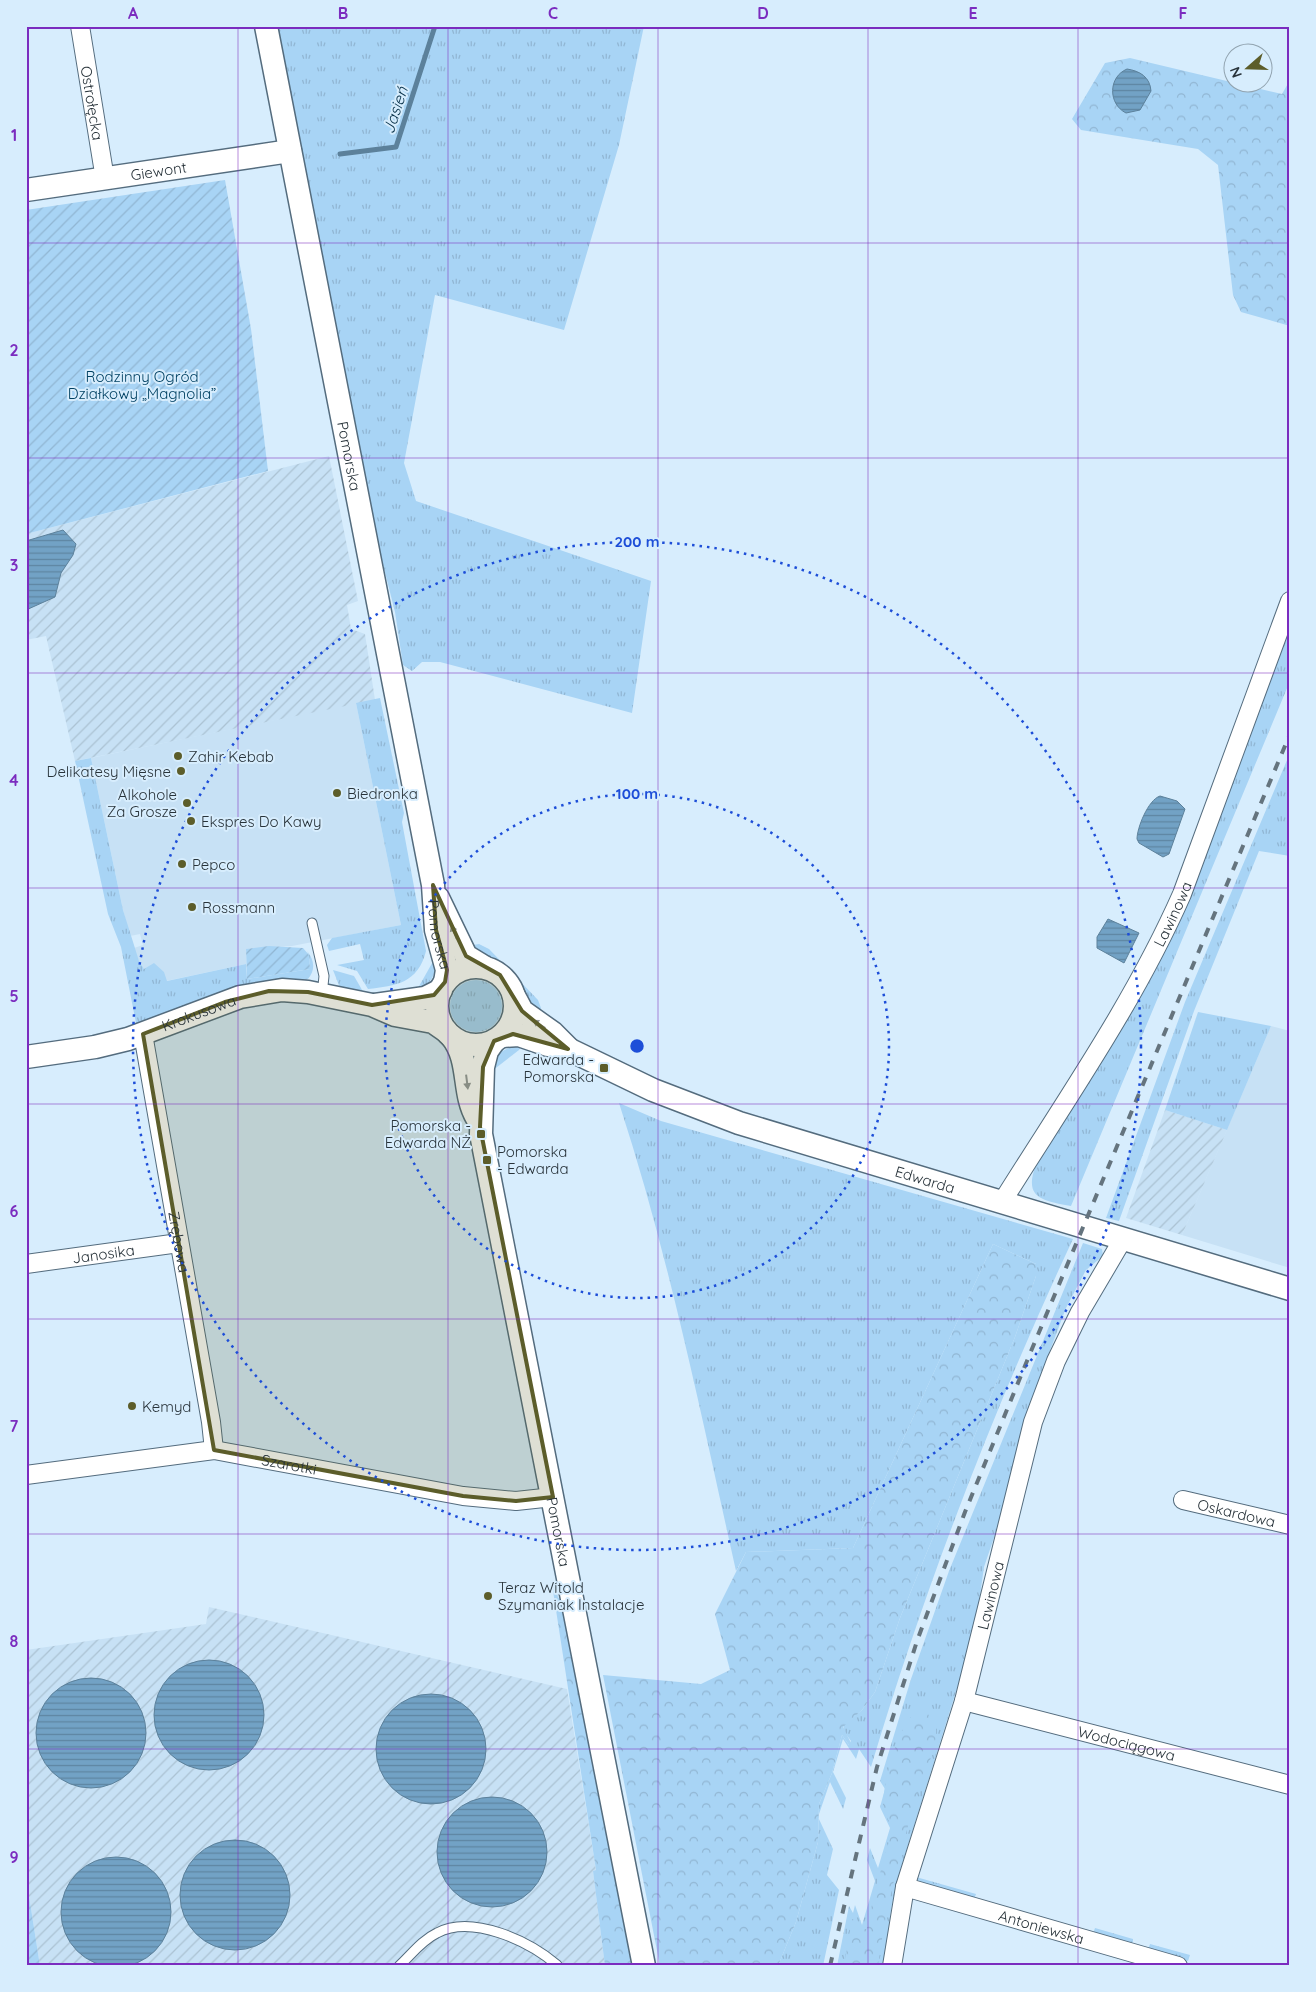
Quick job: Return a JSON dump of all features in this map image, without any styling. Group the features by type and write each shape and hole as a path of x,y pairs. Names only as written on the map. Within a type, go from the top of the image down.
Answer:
{"street":[{"name":"Ostrołęcka","path":"80,26 105,179"},
{"name":"Pomorska","path":"266,26 433,885 436,930 447,970 443,986"},
{"name":"Giewont","path":"26,190 290,152"},
{"name":"Lawinowa","path":"1002,1202 1121,1013 1167,928 1290,601"},
{"name":"Pomorska","path":"433,885 466,956 484,968"},
{"path":"467,968 484,968 492,970 506,981 514,996 515,1014 512,1022 498,1038 486,1044 468,1044 449,1034 441,1024 437,1007 443,986 451,976 467,968"},
{"name":"Krokusowa","path":"372,1005 425,998 443,986"},
{"name":"Krokusowa","path":"26,1057 95,1047 143,1034 225,1002 254,993 282,990 372,1005 395,1015 433,1022 449,1034"},
{"name":"Edwarda","path":"514,996 522,1011 553,1033 568,1049"},
{"name":"Zrębowa","path":"143,1034 211,1422 214,1450"},
{"name":"Pomorska","path":"449,1034 463,1056 469,1103 480,1127 644,1966"},
{"name":"Edwarda","path":"498,1038 518,1035 548,1045 568,1049 646,1087 731,1120 1290,1289"},
{"name":"Pomorska","path":"480,1127 483,1102 483,1066 487,1051 498,1038"},
{"name":"Lawinowa","path":"892,1966 905,1887 964,1701 1033,1422 1043,1392 1080,1312 1123,1239"},
{"name":"Janosika","path":"26,1264 179,1243"},
{"name":"Szarotki","path":"26,1475 214,1450 462,1496 516,1501 553,1497"},
{"name":"Oskardowa","path":"1183,1500 1290,1525"},
{"name":"Wodociągowa","path":"964,1701 1290,1784"},
{"name":"Antoniewska","path":"905,1887 1178,1966"}],"lane":[{"path":"312,923 324,976 322,996"},
{"path":"399,1966 437,1932 449,1928 476,1926 530,1946 557,1964"}],"highlighted area":[{"path":"433,885 466,956 500,975 522,1011 568,1049 513,1034 494,1041 483,1067 480,1127 553,1497 516,1501 463,1496 214,1450 143,1034 225,1002 269,991 308,992 372,1005 434,995 445,982 447,970 436,930"}],"shaded area":[{"path":"1127,69 1136,71 1144,76 1149,82 1151,91 1140,110 1126,113 1116,103 1113,91 1116,78"},
{"path":"329,456 358,601 347,605 351,629 365,634 375,700 75,761 46,636 26,640 26,534"},
{"path":"63,530 76,544 73,555 61,573 55,597 26,610 26,541"},
{"path":"356,703 401,925 292,946 246,949 246,964 166,981 144,969 139,962 134,948 143,945 140,934 130,936 123,910 91,758"},
{"path":"1160,796 1177,801 1185,809 1169,854 1163,857 1139,843 1137,839 1147,808"},
{"path":"1108,919 1139,933 1124,963 1097,948 1097,937"},
{"path":"1271,1026 1290,1031 1290,1268 1182,1235"},
{"path":"1165,1110 1227,1130 1182,1235 1126,1218"},
{"path":"209,1607 567,1689 596,1870 593,1871 605,1966 40,1966 26,1877 26,1650 206,1624"},
{"path":"209,1660 230,1664 248,1676 260,1694 264,1715 260,1736 248,1754 230,1766 209,1770 188,1766 170,1754 158,1736 154,1715 158,1694 170,1676 188,1664"},
{"path":"91,1678 112,1682 130,1694 142,1712 146,1733 142,1754 130,1772 112,1784 91,1788 70,1784 52,1772 40,1754 36,1733 40,1712 52,1694 70,1682"},
{"path":"431,1694 452,1698 470,1710 482,1728 486,1749 482,1770 470,1788 452,1800 431,1804 410,1800 392,1788 380,1770 376,1749 380,1728 392,1710 410,1698"},
{"path":"492,1797 513,1801 531,1813 543,1831 547,1852 543,1873 531,1891 513,1903 492,1907 471,1903 453,1891 441,1873 437,1852 441,1831 453,1813 471,1801"},
{"path":"235,1840 256,1844 274,1856 286,1874 290,1895 286,1916 274,1934 256,1946 235,1950 214,1946 196,1934 184,1916 180,1895 184,1874 196,1856 214,1844"},
{"path":"116,1857 137,1861 155,1873 167,1891 171,1912 167,1933 155,1951 137,1963 116,1967 95,1963 77,1951 65,1933 61,1912 65,1891 77,1873 95,1861"}],"green space":[{"path":"275,26 644,26 619,145 564,330 435,295 404,463 416,501 651,581 632,713 440,662 422,662 412,671 403,665 395,612 370,513"},
{"path":"1130,58 1224,80 1224,92 1274,92 1282,94 1290,80 1290,326 1241,312 1233,295 1218,165 1198,149 1081,130 1072,119 1105,63"},
{"name":"Rodzinny Ogród Działkowy „Magnolia”","path":"225,180 251,329 268,471 26,534 26,210"},
{"path":"1290,619 1290,681 1071,1206 1042,1199 1036,1195 1032,1182 1038,1160 1108,1050"},
{"path":"380,698 404,813 402,822 426,951 418,970 412,976 397,984 368,989 357,971 337,965 364,960 360,944 329,951 327,945 332,938 401,925 356,703"},
{"path":"1290,753 1290,856 1259,851 1194,1011 1119,1221 1106,1218 1185,1002"},
{"path":"91,758 123,910 139,961 144,969 154,963 164,972 167,981 246,964 247,979 310,969 307,951 311,957 313,965 311,976 308,979 137,1028 121,947 108,914 75,761"},
{"path":"479,944 489,949 538,1000 541,1008 538,1016 511,975 468,946"},
{"path":"269,946 303,948 309,955 310,969 247,979 246,949"},
{"path":"435,958 435,971 432,978 423,988 418,988"},
{"path":"333,970 354,976 365,995 340,988"},
{"path":"471,980 481,980 491,984 498,991 502,1006 498,1021 491,1028 481,1032 471,1032 461,1028 454,1021 450,1011 450,1001 454,991 461,984"},
{"path":"1198,1012 1271,1026 1227,1130 1165,1110"},
{"path":"522,1045 519,1050 492,1071 494,1060 501,1052 511,1047"},
{"path":"619,1103 661,1121 1073,1239 1015,1368 962,1500 914,1633 871,1767 859,1749 856,1759 843,1739 833,1772 846,1798 843,1809 830,1782 819,1815 819,1804 832,1773 842,1735 849,1745 851,1741 843,1730 844,1725 862,1710 875,1692 900,1618 1015,1337 1036,1276 1036,1264 993,1244 853,1548 746,1552 736,1571 669,1277"},
{"path":"1083,1243 1102,1249 1103,1256 1086,1270 1066,1308 1029,1406 1000,1520 984,1567 975,1631 898,1877 883,1966 837,1966 849,1906 853,1913 855,1905 862,1925 875,1881 867,1860 870,1848 878,1868 890,1828 880,1807 885,1789 880,1781 911,1679 949,1571"},
{"path":"993,1244 1036,1264 1036,1276 1015,1337 900,1618 875,1692 862,1710 843,1727 852,1745 849,1745 842,1735 832,1773 819,1804 818,1842 796,1922 778,1966 660,1966 603,1675 701,1684 730,1670 715,1614 746,1552 853,1548"},
{"path":"552,1584 555,1585 558,1597 566,1608 634,1966 605,1966 593,1871 596,1870"},
{"path":"921,1709 927,1712 931,1720 935,1720 935,1741 930,1761 915,1801 899,1862 889,1903 878,1966 844,1966 852,1919 856,1920 860,1929 867,1929 878,1880 893,1831 884,1811 883,1803 886,1780 894,1751 906,1724 913,1714"},
{"path":"819,1818 833,1849 827,1875 839,1890 823,1966 778,1966 796,1922 818,1842"},
{"path":"26,1877 40,1966 26,1966"},
{"path":"916,1877 976,1894 974,1900 920,1883"},
{"path":"1095,1928 1133,1939 1133,1942 1128,1944 1093,1934"},
{"path":"1150,1944 1190,1955 1188,1961 1148,1950"}],"waterway":[{"name":"Jasień","path":"340,154 396,147 435,26"}],"railway":[{"path":"830,1966 877,1767 917,1641 965,1512 1290,734"}],"place":[{"name":"Zahir Kebab","path":"178,756"},
{"name":"Delikatesy Mięsne","path":"181,771"},
{"name":"Biedronka","path":"337,793"},
{"name":"Alkohole Za Grosze","path":"187,803"},
{"name":"Ekspres Do Kawy","path":"191,821"},
{"name":"Pepco","path":"182,864"},
{"name":"Rossmann","path":"192,907"},
{"name":"Edwarda - Pomorska","path":"604,1068"},
{"name":"Pomorska - Edwarda NŻ","path":"481,1134"},
{"name":"Pomorska - Edwarda","path":"487,1160"},
{"name":"Kemyd","path":"132,1406"},
{"name":"Teraz Witold Szymaniak Instalacje","path":"488,1596"}]}
